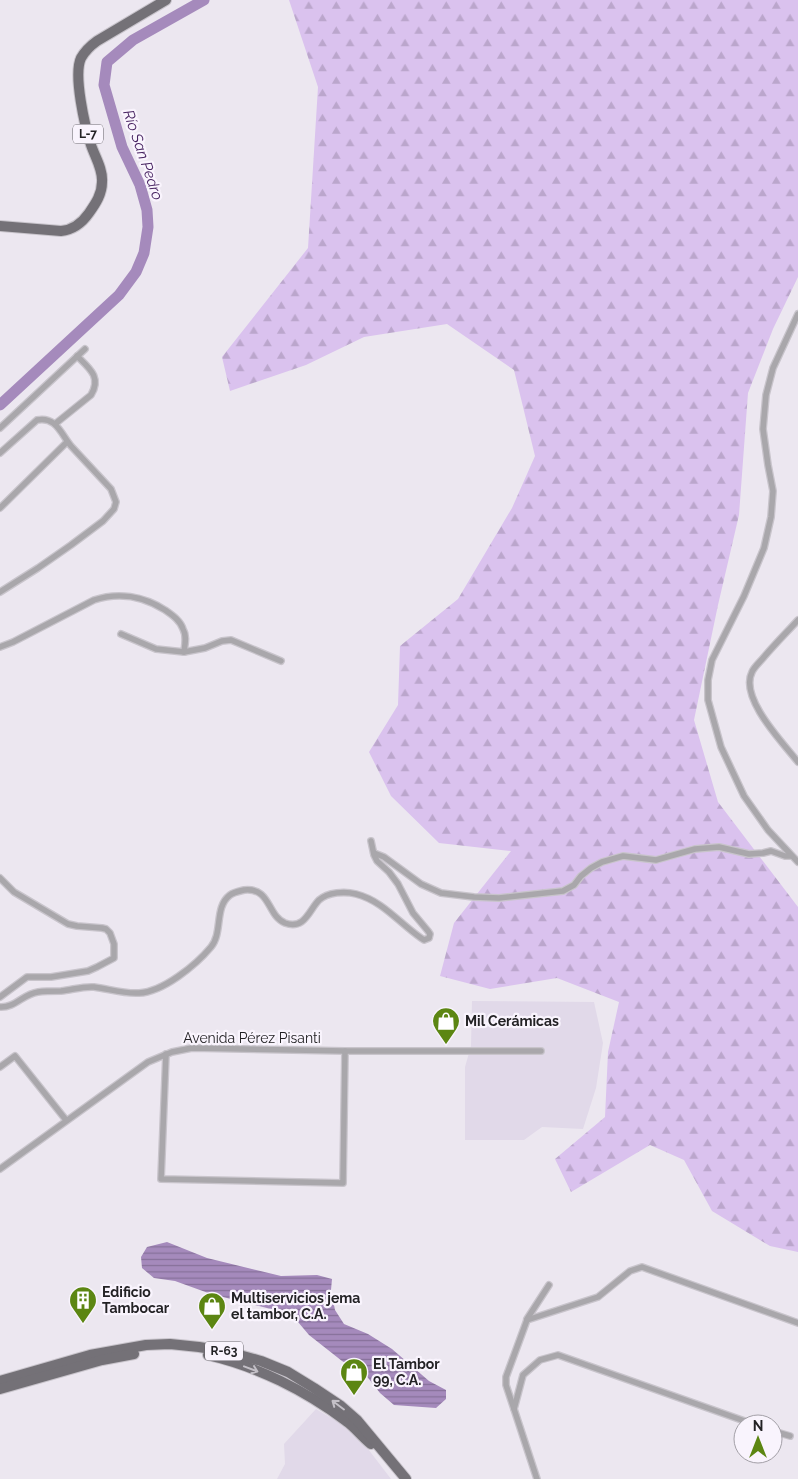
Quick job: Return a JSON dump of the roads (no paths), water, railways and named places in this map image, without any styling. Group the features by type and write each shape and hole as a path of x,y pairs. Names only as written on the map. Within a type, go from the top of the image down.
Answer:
{"main road":[{"name":"L-7","path":"0,226 66,231 76,226 85,218 97,202 102,190 103,180 86,127 78,76 81,59 88,48 97,41 166,0"},
{"name":"R-63","path":"0,1390 102,1360 170,1344 213,1349 261,1361 288,1372 341,1406 357,1420 406,1479"},
{"name":"R-63","path":"0,1381 90,1354 146,1349 190,1351 211,1356 247,1367 282,1381 320,1403 347,1422 373,1447 399,1479"}],"street":[{"path":"798,314 773,368 766,395 763,429 773,492 771,517 764,548 744,596 712,660 708,680 708,700 721,747 744,796 768,830 790,856 798,862"},
{"path":"0,428 85,349"},
{"path":"56,424 91,395 94,390 96,382 94,373 77,356"},
{"path":"0,453 37,420 43,418 56,424 68,442 111,489 116,502 114,509 103,522 38,568 0,592"},
{"path":"0,508 68,442"},
{"path":"0,647 94,600 128,596 148,600 177,619 184,630 184,652"},
{"path":"798,620 757,665 751,674 750,686 752,698 758,711 798,762"},
{"path":"121,634 156,649 184,652 231,640 281,661"},
{"path":"0,1007 14,1005 27,996 38,992 88,987 138,994 160,988 183,973 212,947 218,934 225,900 229,895 241,891 254,890 259,892 277,918 288,924 301,922 324,897 337,893 353,893 382,906 424,940 428,938 430,934 413,912 398,884 377,861 372,841"},
{"path":"374,853 384,857 421,884 441,893 499,898 563,891 574,885 591,868 602,862 623,856 656,860 695,849 719,847 749,854 771,851 790,856"},
{"path":"0,878 14,892 68,924 106,929 112,937 115,951 114,958 97,968 51,977 27,977 0,997"},
{"name":"Avenida Pérez Pisanti","path":"0,1169 148,1062 166,1054 192,1048 344,1051 541,1051"},
{"path":"166,1054 161,1179 343,1183 344,1051"},
{"path":"0,1067 15,1056 66,1120"},
{"path":"527,1320 598,1297 630,1271 642,1267 798,1323"},
{"path":"537,1479 506,1385 506,1377 527,1320 549,1285"},
{"path":"514,1410 524,1374 540,1360 558,1355 733,1417"},
{"path":"783,1434 790,1436"}],"waterway":[{"name":"Río San Pedro","path":"0,405 119,295 136,272 144,253 148,227 147,210 140,185 122,147 104,85 107,62 133,40 204,0"}],"place":[{"name":"Mil Cerámicas","path":"446,1045"},
{"name":"Edificio Tambocar","path":"83,1324"},
{"name":"Multiservicios jema el tambor, C.A.","path":"212,1330"},
{"name":"El Tambor 99, C.A.","path":"354,1396"}]}
